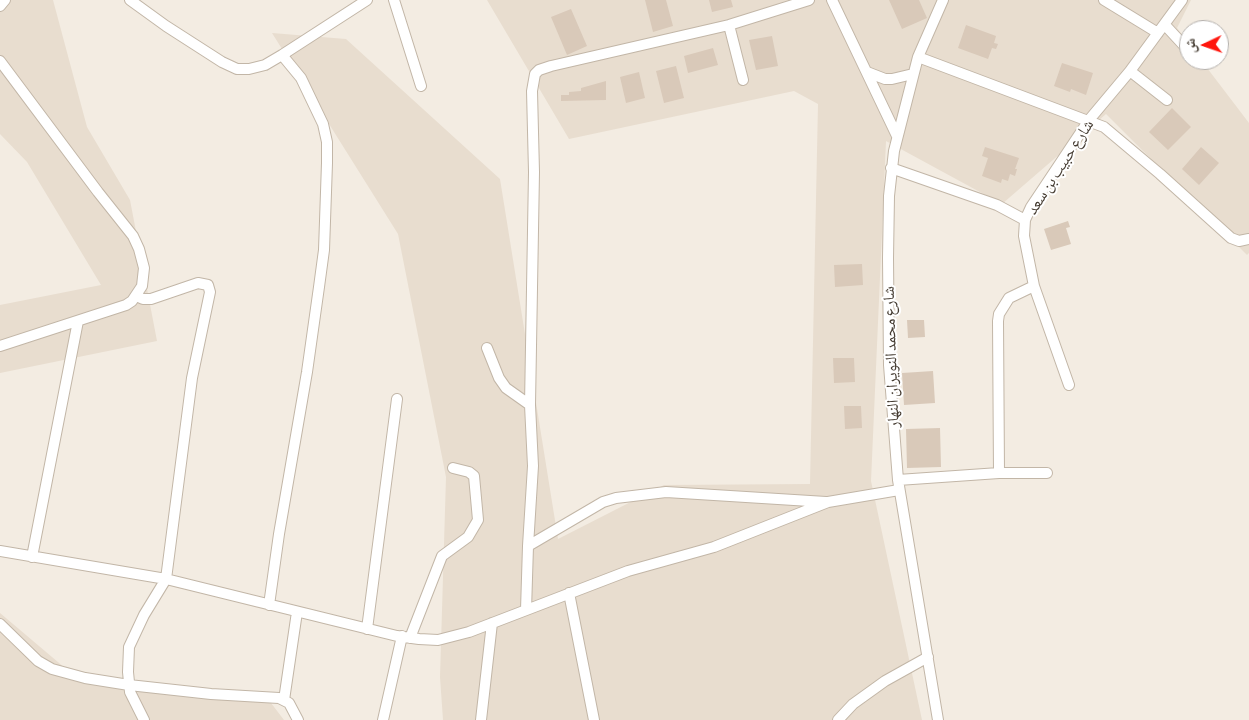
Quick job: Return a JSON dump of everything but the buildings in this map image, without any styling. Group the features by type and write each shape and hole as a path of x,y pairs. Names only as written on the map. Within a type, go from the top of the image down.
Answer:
{"street":[{"path":"0,6 5,0"},
{"path":"130,0 166,26 222,62 237,69 249,69 266,65 367,0"},
{"path":"394,0 421,86"},
{"path":"526,610 533,466 530,405 533,190 532,91 535,74 539,70 552,66 729,25 809,0"},
{"path":"832,0 898,136"},
{"name":"شارع محمد النويران النهار","path":"938,720 898,485 888,329 888,249 891,168 898,136 918,57 943,0"},
{"path":"1104,0 1161,29 1179,43"},
{"name":"شارع حبيب بن سعد","path":"891,168 997,206 1026,220 1031,207 1089,120 1130,71 1182,0"},
{"path":"729,25 743,80"},
{"path":"269,605 318,296 324,250 327,163 327,142 323,124 301,78 282,55"},
{"path":"918,57 1032,101 1089,120 1112,133 1231,238 1239,241 1249,239"},
{"path":"0,61 137,243 144,268 142,286 136,296 126,305 0,346"},
{"path":"1130,71 1167,100"},
{"path":"866,72 884,79 913,74"},
{"path":"1026,220 1024,236 1034,286 1069,385"},
{"path":"136,296 143,299 151,299 198,284 208,285 210,292 192,378 166,579 130,641 128,653 129,685 134,702 144,720"},
{"path":"999,473 999,314 1009,298 1034,286"},
{"path":"32,557 78,321"},
{"path":"487,348 506,388 514,396 530,405"},
{"path":"368,628 397,399"},
{"path":"383,720 406,637 442,556 468,537 478,520 474,476 469,472 452,468"},
{"path":"0,551 166,579 406,637 438,640 492,624 628,571 722,544 828,502 898,485 999,473 1047,473"},
{"path":"528,546 603,502 616,498 666,492 828,502"},
{"path":"569,593 594,720"},
{"path":"284,700 297,612"},
{"path":"0,624 38,661 48,667 77,677 129,685 284,700 292,708 298,720"},
{"path":"481,720 492,624"},
{"path":"838,720 854,704 886,681 928,657"}],"shaded area":[{"path":"0,0 53,0 87,127 130,200 157,341 0,373 0,305 101,285 27,162 0,134"},
{"path":"487,0 1191,0 1181,20 1179,20 1177,28 1179,31 1179,70 1209,70 1249,123 1249,253 1247,255 1106,114 1002,204 886,141 871,481 922,720 443,720 440,677 446,477 398,234 272,33 346,39 500,179 558,539 664,485 810,484 818,104 794,91 569,139"},
{"path":"0,613 78,679 271,703 284,720 0,720"}]}
